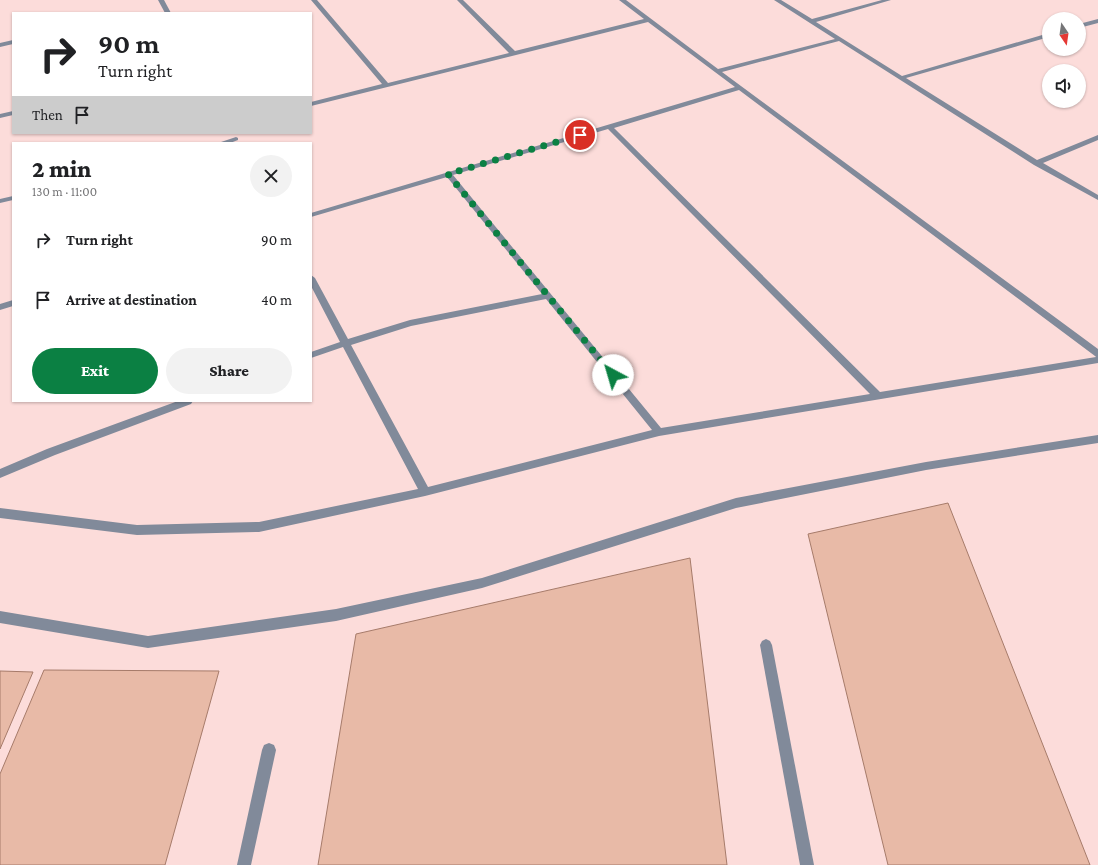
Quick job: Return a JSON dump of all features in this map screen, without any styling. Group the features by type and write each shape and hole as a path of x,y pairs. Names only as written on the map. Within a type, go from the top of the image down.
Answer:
{"street":[{"path":"162,0 166,12"},
{"path":"314,0 386,85"},
{"path":"460,0 513,53"},
{"path":"622,0 1098,354"},
{"path":"777,0 813,21 1037,163 1098,198"},
{"path":"813,21 888,0"},
{"path":"312,104 648,20"},
{"path":"1086,24 1098,21"},
{"path":"901,78 1042,37"},
{"path":"717,71 840,39"},
{"path":"0,45 12,42"},
{"path":"312,215 740,88"},
{"path":"0,116 12,113"},
{"path":"608,126 877,395"},
{"path":"1037,163 1098,137"},
{"path":"225,142 236,138"},
{"path":"448,174 659,432"},
{"path":"0,202 12,198"},
{"path":"312,280 426,492"},
{"path":"312,355 410,323 548,296"},
{"path":"0,307 12,303"},
{"path":"0,513 137,530 259,527 426,492 659,432 877,395 1098,360"},
{"path":"0,474 51,452 185,402"},
{"path":"0,617 148,642 336,616 482,583 736,503 926,466 1098,439"},
{"path":"766,645 807,865"},
{"path":"244,865 270,750"}],"building":[{"path":"948,503 1090,865 888,865 808,534"},
{"path":"690,558 727,865 318,865 356,634"},
{"path":"44,670 219,671 165,865 0,865 0,774"},
{"path":"0,671 33,672 0,749"}],"route":[{"path":"580,135 448,174 613,375"}]}
